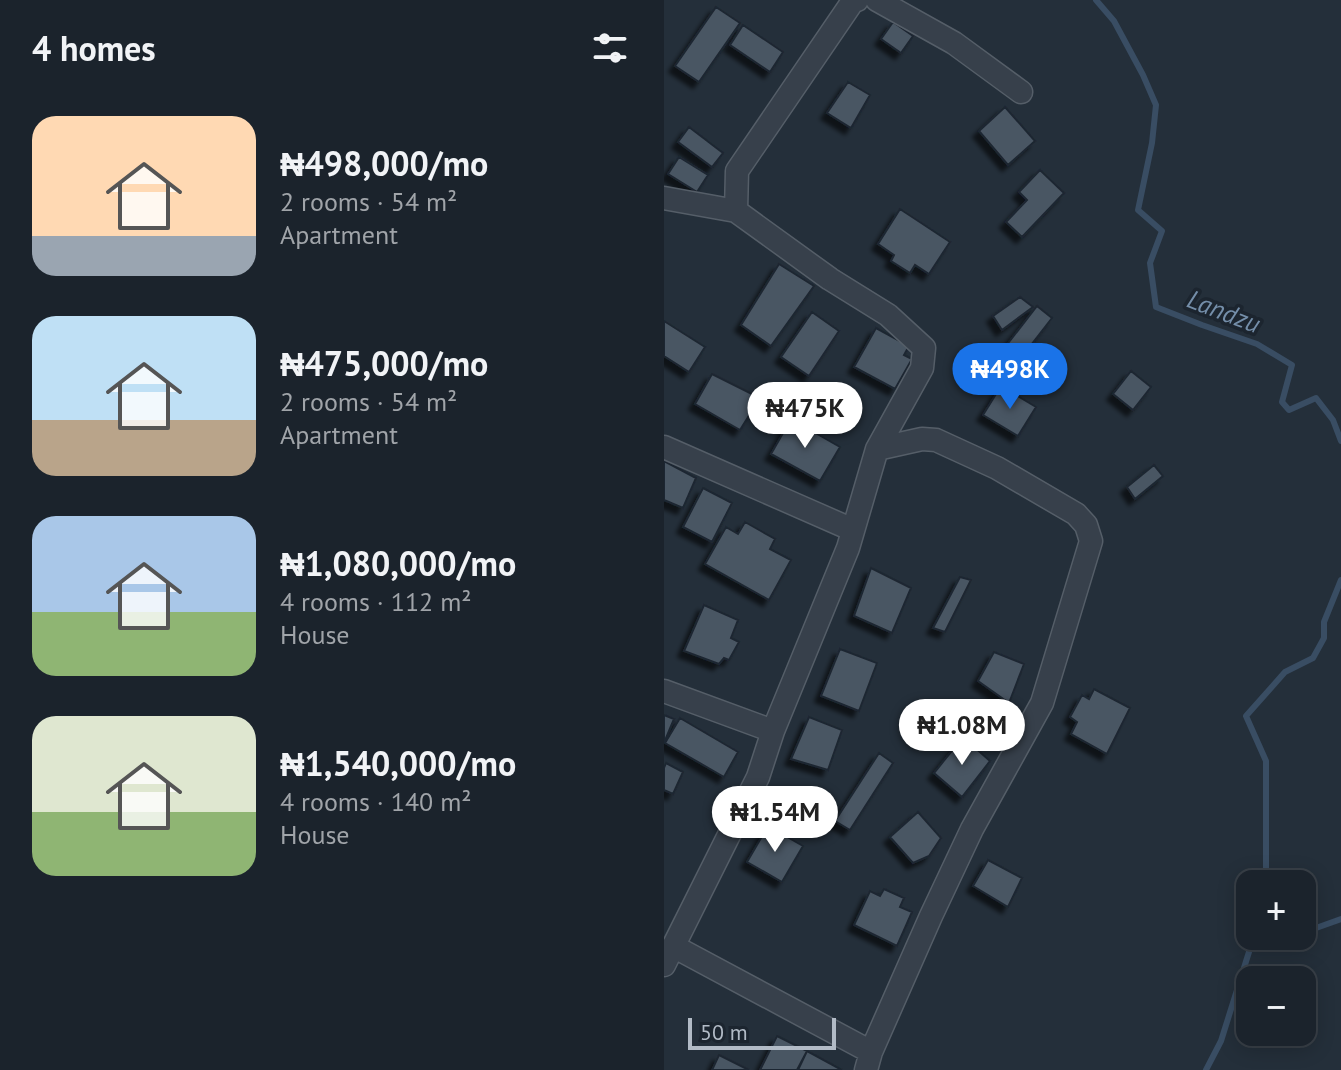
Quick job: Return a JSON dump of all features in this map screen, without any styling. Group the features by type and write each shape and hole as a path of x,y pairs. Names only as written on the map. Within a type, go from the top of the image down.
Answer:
{"street":[{"path":"736,211 737,171 816,53 853,1 857,0"},
{"path":"877,0 954,43 1021,92"},
{"path":"664,198 736,211 830,279 888,315 924,348 922,368 877,449 848,548 773,731 758,777 668,955 868,1061 972,829 1042,703 1091,541 1086,525 1076,514 997,468 936,440 922,439 877,449"},
{"path":"664,447 853,530"},
{"path":"664,691 773,731"}],"building":[{"path":"716,7 740,23 699,82 675,66"},
{"path":"893,22 913,36 901,53 881,39"},
{"path":"743,25 783,52 770,72 730,45"},
{"path":"848,82 870,95 851,128 827,113"},
{"path":"1005,107 1035,141 1008,165 979,131"},
{"path":"689,127 723,153 712,167 678,142"},
{"path":"679,157 708,175 697,192 668,174"},
{"path":"1040,170 1064,193 1022,237 1006,222 1027,200 1019,192"},
{"path":"900,209 950,242 929,274 915,265 910,273 891,261 894,255 878,244"},
{"path":"779,264 814,286 771,346 741,325"},
{"path":"1020,297 1033,307 1002,330 993,316"},
{"path":"1037,306 1052,318 1017,363 1002,351"},
{"path":"812,312 839,331 809,376 781,357"},
{"path":"664,321 705,347 689,372 664,356"},
{"path":"876,328 909,346 904,355 912,359 895,389 854,367"},
{"path":"1131,371 1151,387 1133,410 1113,394"},
{"path":"712,374 760,398 740,430 695,404"},
{"path":"1001,386 1036,407 1018,436 983,415"},
{"path":"791,419 840,447 820,481 771,454"},
{"path":"664,461 696,478 683,508 664,500"},
{"path":"1154,465 1163,476 1135,499 1127,487"},
{"path":"703,488 732,503 712,542 683,527"},
{"path":"745,522 775,539 770,549 791,560 769,600 705,564 726,527 738,534"},
{"path":"871,568 911,588 892,633 854,616"},
{"path":"960,577 971,580 945,632 933,628"},
{"path":"704,605 738,620 731,638 739,642 729,660 724,658 719,664 684,651"},
{"path":"840,649 877,663 859,711 821,696"},
{"path":"994,652 1024,664 1009,703 978,681"},
{"path":"1094,689 1130,708 1107,754 1071,734 1077,722 1070,717 1082,695 1089,699"},
{"path":"664,715 674,719 664,743"},
{"path":"809,717 842,730 828,770 791,759"},
{"path":"680,718 738,752 724,777 665,743"},
{"path":"963,737 990,761 962,797 934,773"},
{"path":"879,753 893,763 850,830 835,821"},
{"path":"666,763 683,772 673,794 664,790"},
{"path":"918,812 941,838 929,856 913,863 890,837"},
{"path":"768,826 803,846 782,882 747,862"},
{"path":"988,860 1022,878 1008,907 973,886"},
{"path":"884,889 904,898 900,907 912,912 897,946 854,925 870,891 880,896"},
{"path":"777,1036 807,1051 797,1070 760,1070"},
{"path":"807,1051 842,1070 798,1070"},
{"path":"719,1055 749,1070 712,1070"}],"waterway":[{"name":"Landzu","path":"1096,0 1114,21 1156,105 1152,143 1138,210 1162,231 1150,263 1156,307 1257,344 1292,365 1282,402 1289,410 1316,398 1333,420 1341,441"},
{"name":"Landzu","path":"1266,870 1266,761 1246,716 1285,672 1313,658 1324,638 1324,622 1341,580"},
{"path":"1316,928 1341,919"},
{"name":"Landzu","path":"1206,1070 1221,1041 1250,950"}]}
